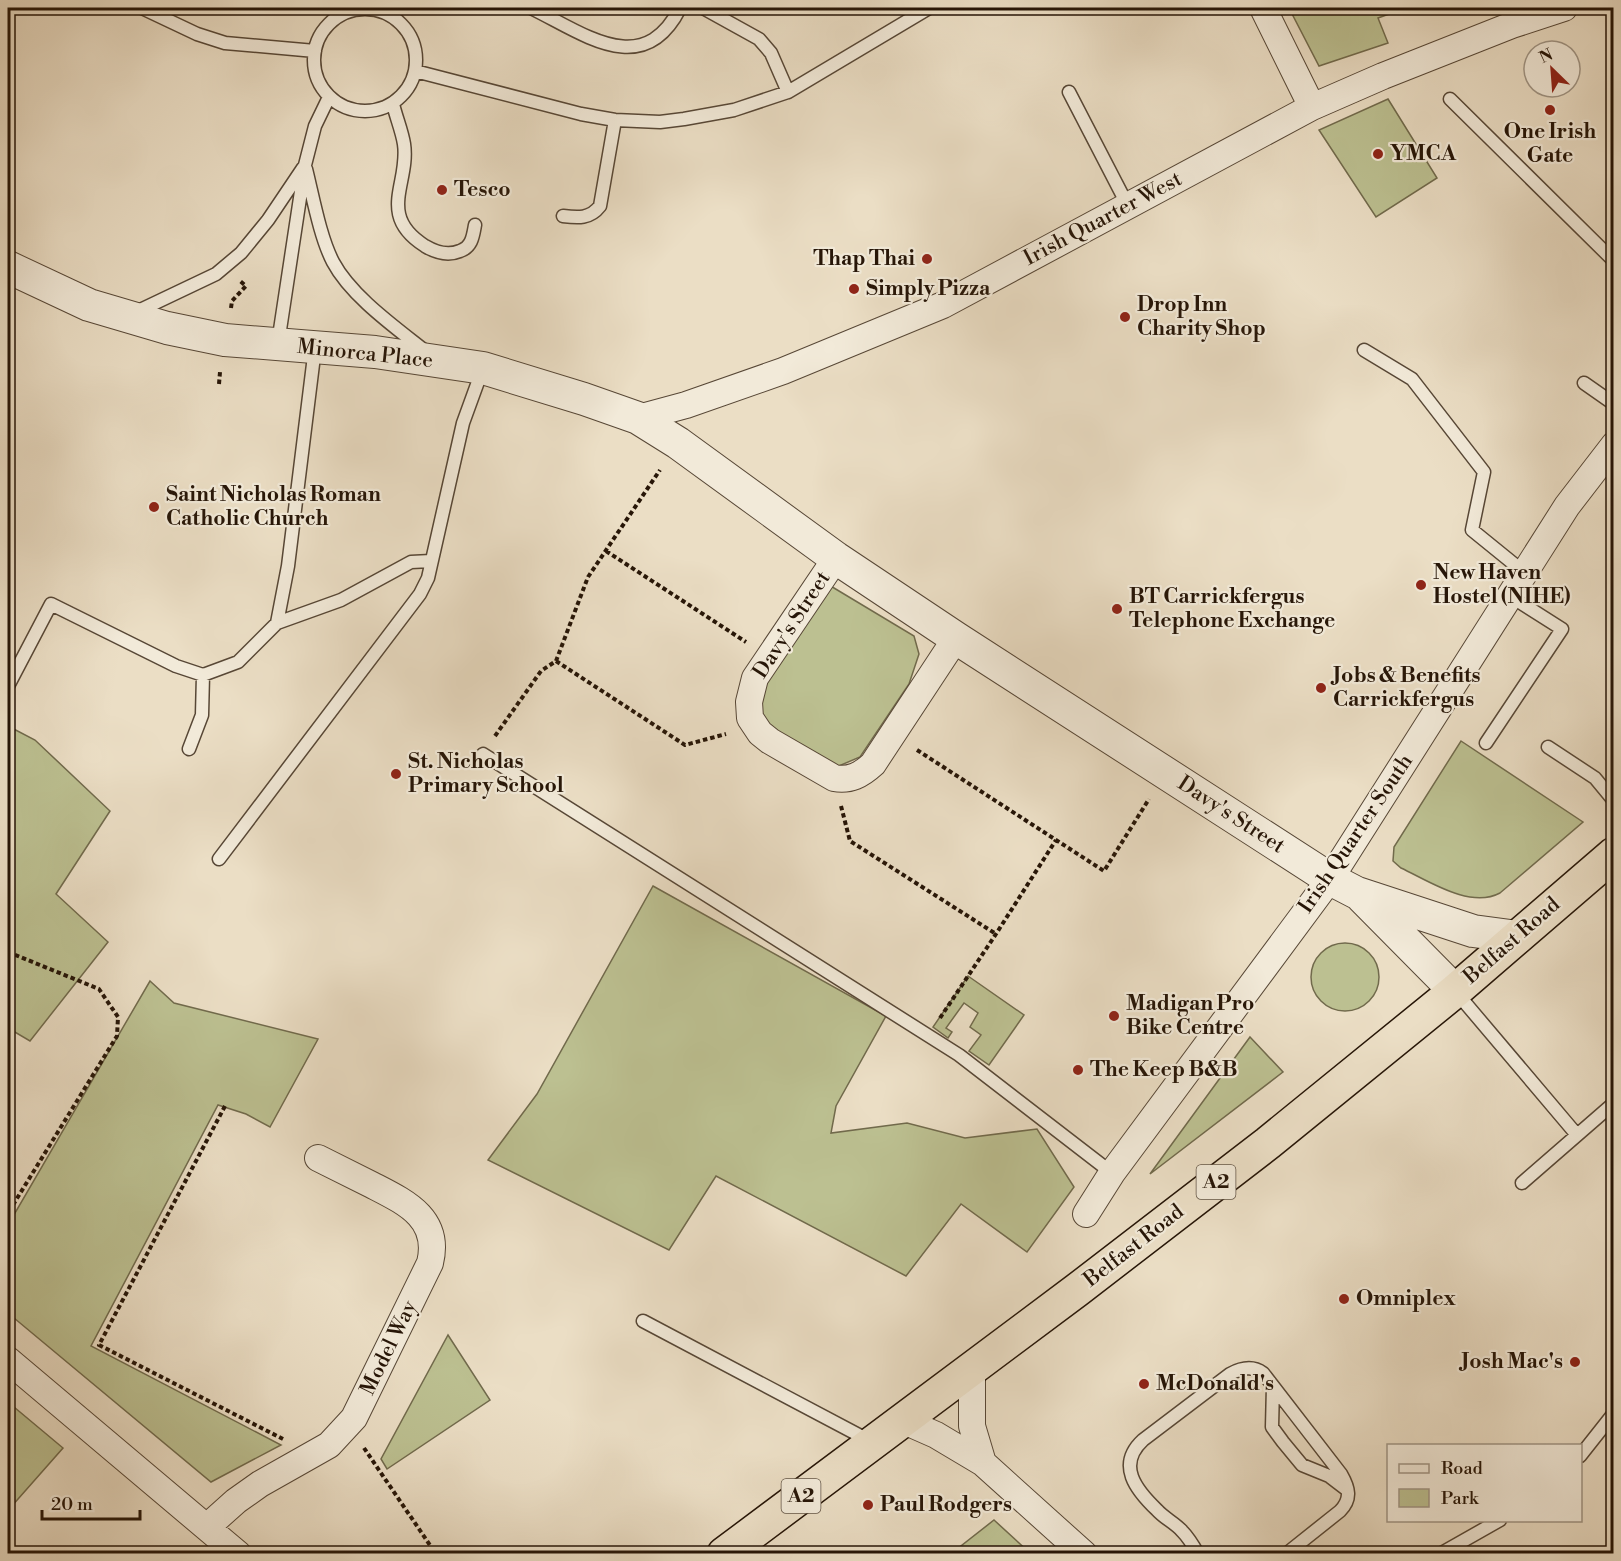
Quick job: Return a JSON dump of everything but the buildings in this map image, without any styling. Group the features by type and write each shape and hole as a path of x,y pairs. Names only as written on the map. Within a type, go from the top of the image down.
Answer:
{"highway":[{"name":"Belfast Road","path":"724,1554 1086,1283 1258,1150 1455,991 1614,854"}],"street":[{"path":"1263,8 1312,108"},
{"name":"Irish Quarter West","path":"638,418 686,405 783,371 943,305 1312,108 1383,76 1512,25 1564,8"},
{"name":"Minorca Place","path":"8,267 89,305 166,328 225,340 375,352 483,368 638,418"},
{"name":"Davy's Street","path":"638,418 678,443 836,558 956,638 1344,886 1455,991"},
{"name":"Irish Quarter South","path":"1086,1214 1112,1173 1344,886 1510,596 1567,506 1610,457"},
{"name":"Davy's Street","path":"755,726 750,718 749,702 755,678 836,558"},
{"path":"755,726 770,741 834,778 842,780 853,778 864,773 873,764 956,638"},
{"name":"Davy's Street","path":"1344,886 1473,932 1518,937"},
{"name":"Model Way","path":"207,1527 236,1501 260,1484 329,1445 349,1425 430,1263 432,1237 419,1215 405,1202 318,1158"},
{"path":"8,1360 238,1554"},
{"path":"972,1367 972,1426 983,1463"},
{"path":"902,1420 936,1435 983,1463 1084,1554"}],"lane":[{"path":"142,8 197,34 225,43 315,51"},
{"path":"531,8 600,41 628,47 657,39 666,30 680,8"},
{"path":"703,8 759,39 771,53 788,92"},
{"path":"415,71 541,104 615,120 660,122 710,116 788,92 929,8"},
{"path":"359,9 375,10 390,16 403,26 412,39 416,55 415,71 411,84 393,104 377,110 360,111 343,107 329,97 322,88 316,76 315,51 320,36 343,14 359,9"},
{"path":"1069,92 1128,206"},
{"path":"277,344 305,165 315,126 329,97"},
{"path":"1450,99 1614,261"},
{"path":"393,104 404,144 398,202 400,217 405,227 412,236 429,248 449,254 469,246 473,239 475,225"},
{"path":"563,216 586,216 600,206 615,120"},
{"path":"127,317 216,274 241,253 268,220 305,165"},
{"path":"305,165 333,261 363,299 440,362"},
{"path":"277,623 288,566 315,348"},
{"path":"1364,350 1412,379 1484,472 1472,530 1525,573"},
{"path":"219,859 420,594 428,578 463,423 483,368"},
{"path":"1584,383 1614,404"},
{"path":"8,686 51,604 176,666 203,675 238,662 277,623 341,600 411,562 431,561"},
{"path":"1486,744 1562,629 1510,596"},
{"path":"189,749 202,715 203,675"},
{"path":"1548,747 1595,778 1614,801"},
{"path":"483,754 959,1055 1112,1173"},
{"path":"1455,991 1577,1135"},
{"path":"1522,1183 1614,1102"},
{"path":"643,1321 872,1442"},
{"path":"1198,1554 1181,1529 1156,1510 1131,1480 1130,1462 1134,1449 1151,1433 1230,1374 1250,1367 1259,1370 1273,1386 1341,1474 1349,1492 1346,1505 1286,1554"},
{"path":"1273,1386 1272,1427 1302,1465 1329,1476 1349,1492"},
{"path":"1582,1455 1613,1415"},
{"path":"1440,1554 1498,1522"}],"path":[{"path":"483,754 542,671 556,661 588,577 678,443"},
{"path":"606,551 768,657"},
{"path":"556,661 685,746 755,726"},
{"path":"893,735 1104,871 1166,773"},
{"path":"834,778 850,841 996,934"},
{"path":"928,1036 1056,840"},
{"path":"8,952 99,989 118,1017 117,1036 8,1213"},
{"path":"225,1106 99,1345 312,1455"},
{"path":"349,1425 436,1554"}],"green space":[{"path":"1289,8 1406,8 1378,18 1388,43 1319,66"},
{"name":"YMCA","path":"1388,99 1437,178 1376,217 1319,130"},
{"path":"829,585 914,636 919,654 909,684 860,757 834,768 770,729 762,717 759,705 763,686"},
{"path":"8,726 35,740 110,811 56,894 108,942 30,1041 8,1028"},
{"path":"1461,741 1583,822 1500,893 1488,897 1463,896 1401,868 1393,861 1394,847"},
{"path":"653,886 886,1016 836,1106 831,1133 907,1123 965,1138 1037,1129 1074,1187 1027,1252 961,1204 906,1276 716,1176 669,1250 488,1160 537,1094"},
{"path":"1345,943 1358,946 1369,953 1376,964 1379,977 1376,990 1369,1001 1358,1008 1345,1011 1332,1008 1321,1001 1314,990 1311,977 1314,964 1321,953 1332,946"},
{"path":"968,976 1024,1015 989,1065 969,1051 981,1035 970,1027 978,1013 964,1003 946,1028 952,1032 948,1038 933,1027"},
{"path":"150,981 174,1003 318,1039 270,1127 246,1114 218,1105 91,1346 281,1445 211,1482 8,1313 8,1225"},
{"path":"1250,1037 1283,1072 1150,1174"},
{"path":"448,1335 490,1400 387,1469 381,1459"},
{"path":"8,1402 63,1448 11,1507 8,1505"},
{"path":"994,1520 1030,1553 952,1553"}],"place":[{"name":"One Irish Gate","path":"1550,110"},
{"name":"YMCA","path":"1378,154"},
{"name":"Tesco","path":"442,190"},
{"name":"Thap Thai","path":"927,259"},
{"name":"Simply Pizza","path":"854,289"},
{"name":"Drop Inn Charity Shop","path":"1125,317"},
{"name":"Saint Nicholas Roman Catholic Church","path":"154,507"},
{"name":"New Haven Hostel (NIHE)","path":"1421,585"},
{"name":"BT Carrickfergus Telephone Exchange","path":"1117,609"},
{"name":"Jobs & Benefits Carrickfergus","path":"1321,688"},
{"name":"St. Nicholas Primary School","path":"396,774"},
{"name":"Madigan Pro Bike Centre","path":"1114,1016"},
{"name":"The Keep B&B","path":"1078,1070"},
{"name":"Omniplex","path":"1344,1299"},
{"name":"Josh Mac's","path":"1575,1362"},
{"name":"McDonald's","path":"1144,1384"},
{"name":"Paul Rodgers","path":"868,1505"}]}
